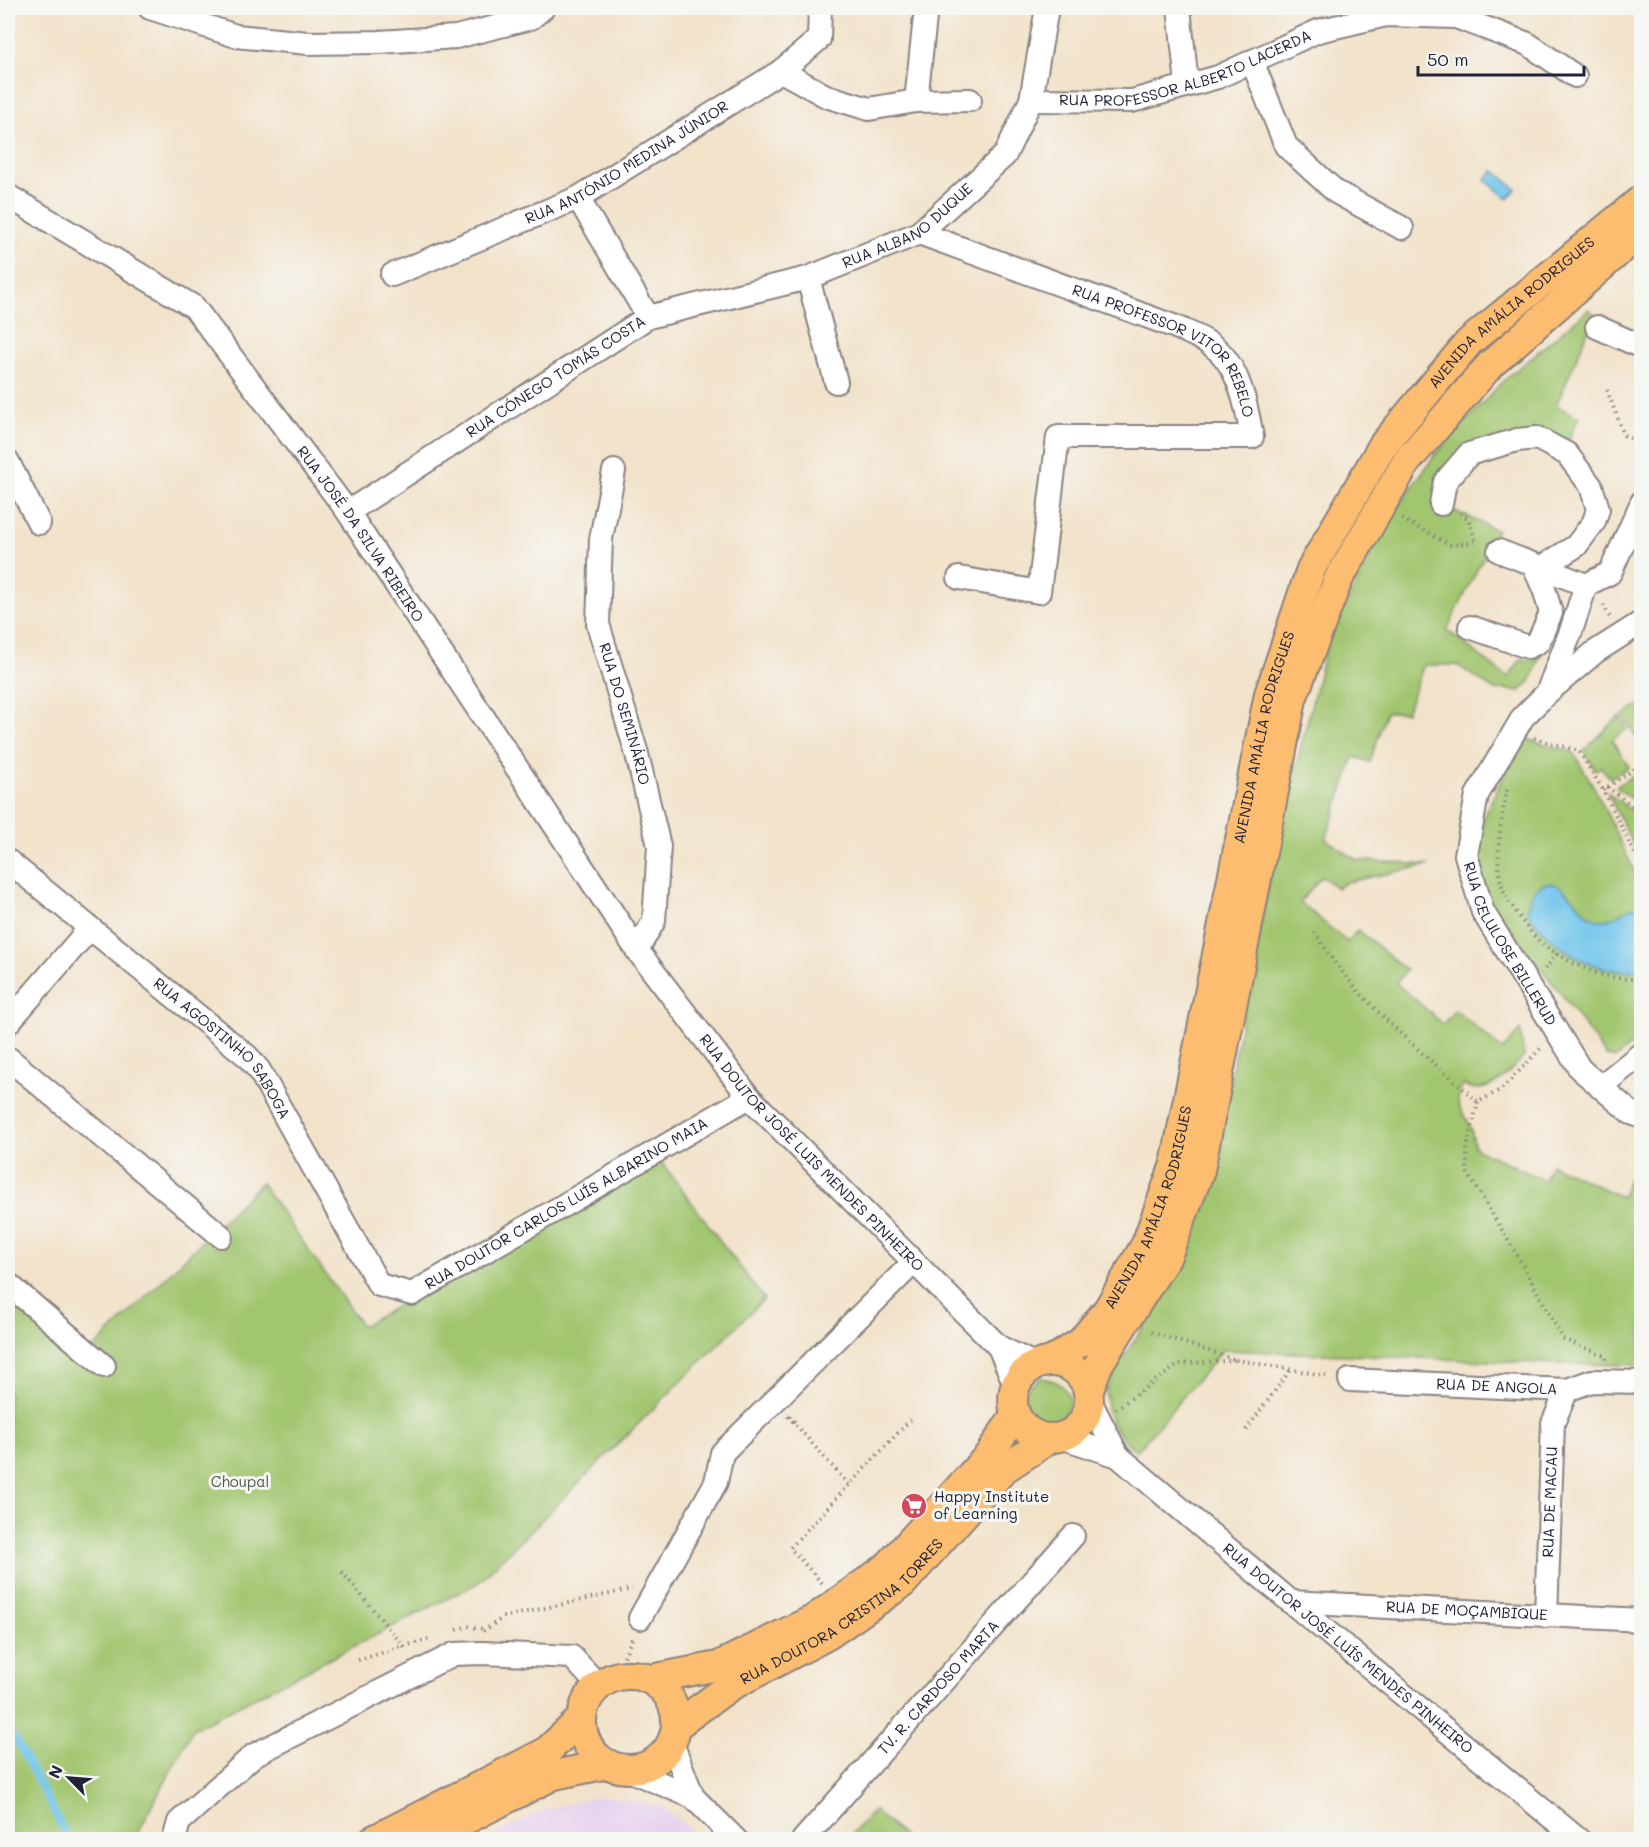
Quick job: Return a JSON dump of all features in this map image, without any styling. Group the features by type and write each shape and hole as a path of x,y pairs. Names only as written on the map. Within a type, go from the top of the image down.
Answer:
{"main road":[{"name":"AVENIDA AMÁLIA RODRIGUES","path":"1043,1363 1081,1342 1108,1308 1146,1244 1176,1164 1269,694 1311,569 1383,445 1469,342 1641,200"},
{"name":"AVENIDA AMÁLIA RODRIGUES","path":"1091,1400 1098,1365 1167,1256 1200,1170 1292,699 1338,580 1407,461 1490,365 1641,231"},
{"path":"1043,1363 1061,1363 1071,1367 1079,1374 1091,1400 1081,1423 1072,1431 1056,1438 1039,1437 1029,1432 1015,1415 1013,1405 1015,1385 1020,1377 1043,1363"},
{"name":"RUA DOUTORA CRISTINA TORRES","path":"651,1679 718,1666 814,1619 839,1602 886,1567 989,1455 1015,1415"},
{"name":"RUA DOUTORA CRISTINA TORRES","path":"674,1734 729,1687 828,1635 903,1583 1004,1469 1056,1438"},
{"path":"426,1839 554,1775 617,1766 644,1767 660,1758 674,1734 674,1707 666,1691 651,1679 633,1674 607,1681 587,1700 582,1718 585,1736 593,1752 617,1766"},
{"path":"374,1839 546,1752 582,1718"}],"street":[{"path":"150,8 236,36 308,43 379,42 456,37 531,18 543,8"},
{"name":"RUA ANTÓNIO MEDINA JÚNIOR","path":"392,275 578,198 781,71 819,39 820,8"},
{"path":"916,101 926,8"},
{"name":"RUA ALBANO DUQUE","path":"648,317 808,278 919,232 1005,155 1031,100 1047,8"},
{"path":"1179,8 1187,85"},
{"name":"RUA PROFESSOR ALBERTO LACERDA","path":"1031,100 1132,101 1218,77 1318,31 1386,15 1456,17 1528,44 1575,76"},
{"path":"1252,61 1286,146 1336,192 1402,228"},
{"path":"781,71 826,96 869,109 916,101 970,100"},
{"name":"RUA JOSÉ DA SILVA RIBEIRO","path":"8,196 194,307 348,512 637,950"},
{"name":"RUA CÓNEGO TOMÁS COSTA","path":"348,512 648,317 578,198"},
{"name":"RUA PROFESSOR VITOR REBELO","path":"919,232 1176,327 1215,347 1232,368 1246,402 1252,437 1058,437 1039,592 959,578"},
{"path":"808,278 836,382"},
{"path":"1597,327 1641,347"},
{"path":"1441,504 1445,482 1469,454 1517,440 1537,438 1567,454 1591,486 1598,509 1594,522 1576,546 1538,566"},
{"path":"8,462 39,523"},
{"name":"RUA DO SEMINÁRIO","path":"614,471 601,540 598,624 637,754 659,846 654,921 637,950"},
{"path":"1548,693 1571,631 1592,591 1610,573 1641,502"},
{"path":"1492,548 1592,591"},
{"path":"1470,627 1528,647 1538,642 1551,613 1538,566"},
{"name":"RUA CELULOSE BILLERUD","path":"1641,622 1595,652 1522,717 1477,795 1466,855 1483,912 1580,1069 1630,1113 1641,1117"},
{"name":"RUA AGOSTINHO SABOGA","path":"8,861 247,1056 259,1070 379,1286"},
{"path":"8,1023 90,928"},
{"name":"RUA DOUTOR JOSÉ LUIS MENDES PINHEIRO","path":"637,950 749,1097 999,1347 1015,1385"},
{"path":"1600,1087 1641,1053"},
{"path":"8,1058 221,1236"},
{"name":"RUA DOUTOR CARLOS LUÍS ALBARINO MAIA","path":"379,1286 412,1294 749,1097"},
{"path":"640,1618 716,1482 722,1453 913,1263"},
{"path":"8,1284 104,1366"},
{"name":"RUA DOUTOR JOSÉ LUIS MENDES PINHEIRO","path":"999,1347 1043,1363"},
{"name":"RUA DE ANGOLA","path":"1350,1380 1567,1390 1592,1381 1641,1382"},
{"name":"RUA DE MACAU","path":"1546,1616 1553,1423 1567,1390"},
{"name":"RUA DOUTOR JOSÉ LUÍS MENDES PINHEIRO","path":"1091,1400 1118,1456"},
{"name":"RUA DOUTOR JOSÉ LUÍS MENDES PINHEIRO","path":"1056,1438 1118,1456 1579,1839"},
{"name":"TV. R. CARDOSO MARTA","path":"804,1839 1073,1536"},
{"name":"RUA DE MOÇAMBIQUE","path":"1291,1602 1641,1620"},
{"path":"174,1839 179,1822 254,1755 454,1654 482,1653 572,1658 607,1681"},
{"path":"674,1734 693,1797"},
{"path":"617,1766 693,1797 736,1839"}],"path":[{"path":"1607,390 1624,435 1641,443"},
{"path":"1441,504 1468,518 1476,542"},
{"path":"1380,507 1451,545 1476,542 1492,548"},
{"path":"1592,591 1612,619"},
{"path":"1527,736 1579,751 1605,789 1641,868"},
{"path":"1605,789 1641,764"},
{"path":"1508,783 1501,820 1499,856 1502,886 1516,912 1542,944 1582,967 1607,976 1635,979 1641,977"},
{"path":"1605,789 1641,813"},
{"path":"1315,932 1330,958 1376,1010 1478,1102"},
{"path":"1539,976 1557,953"},
{"path":"1557,1032 1502,1089 1478,1102 1467,1147 1467,1172 1517,1255 1563,1339 1606,1356"},
{"path":"1641,1155 1638,1162 1641,1168"},
{"path":"1641,1234 1639,1236 1641,1245"},
{"path":"1126,1318 1141,1328 1236,1360 1350,1380"},
{"path":"1091,1400 1107,1415 1179,1364 1236,1360"},
{"path":"1246,1430 1291,1369"},
{"path":"777,1398 780,1407 849,1485"},
{"path":"839,1602 790,1548 911,1419"},
{"path":"342,1572 404,1647"},
{"path":"447,1634 468,1626 483,1629 504,1617 659,1583"},
{"path":"607,1681 624,1660 640,1618"},
{"path":"482,1653 483,1629"},
{"path":"358,1660 436,1637"}],"shaded area":[{"path":"600,1796 660,1805 703,1839 485,1839 547,1809"}],"green space":[{"path":"1589,309 1595,315 1556,406 1579,417 1564,449 1536,436 1456,456 1437,503 1497,530 1447,630 1508,678 1521,659 1533,660 1543,649 1531,680 1519,692 1504,689 1496,691 1457,665 1424,665 1406,712 1386,712 1370,762 1354,757 1326,839 1357,860 1429,865 1347,882 1337,888 1322,876 1300,902 1347,942 1358,930 1406,970 1396,983 1443,1024 1455,1010 1503,1050 1520,1030 1524,1057 1497,1082 1481,1088 1463,1085 1460,1092 1458,1104 1470,1126 1475,1148 1544,1180 1551,1164 1621,1197 1641,1160 1641,1365 1559,1364 1223,1350 1136,1452 1114,1428 1107,1409 1106,1391 1118,1366 1161,1299 1207,1195 1278,838 1327,643 1385,525 1434,456 1502,382"},
{"path":"1641,704 1641,745 1623,716"},
{"path":"1619,716 1627,729 1612,740 1629,767 1610,778 1601,767 1595,770 1584,751"},
{"path":"1523,738 1573,752 1594,787 1641,885 1641,1037 1616,1058 1606,1056 1563,996 1486,899 1476,860 1484,815"},
{"path":"1641,770 1641,806 1616,787"},
{"path":"1607,792 1641,818 1641,861"},
{"name":"Choupal","path":"659,1159 764,1299 478,1583 193,1729 134,1840 8,1839 8,1301 80,1362 261,1183 362,1326"},
{"path":"1040,1378 1060,1384 1071,1403 1062,1417 1052,1423 1036,1421 1029,1417 1022,1403 1023,1395 1028,1387"},
{"path":"874,1810 906,1839 847,1839"}],"water":[{"path":"1494,170 1516,189 1508,199 1485,180"},
{"path":"1549,883 1563,888 1584,911 1597,919 1609,919 1630,908 1641,908 1641,970 1624,971 1592,964 1577,957 1550,938 1528,913 1532,893 1539,886"}],"waterway":[{"path":"8,1729 69,1840"}],"place":[{"name":"Happy Institute of Learning","path":"914,1506"}]}
